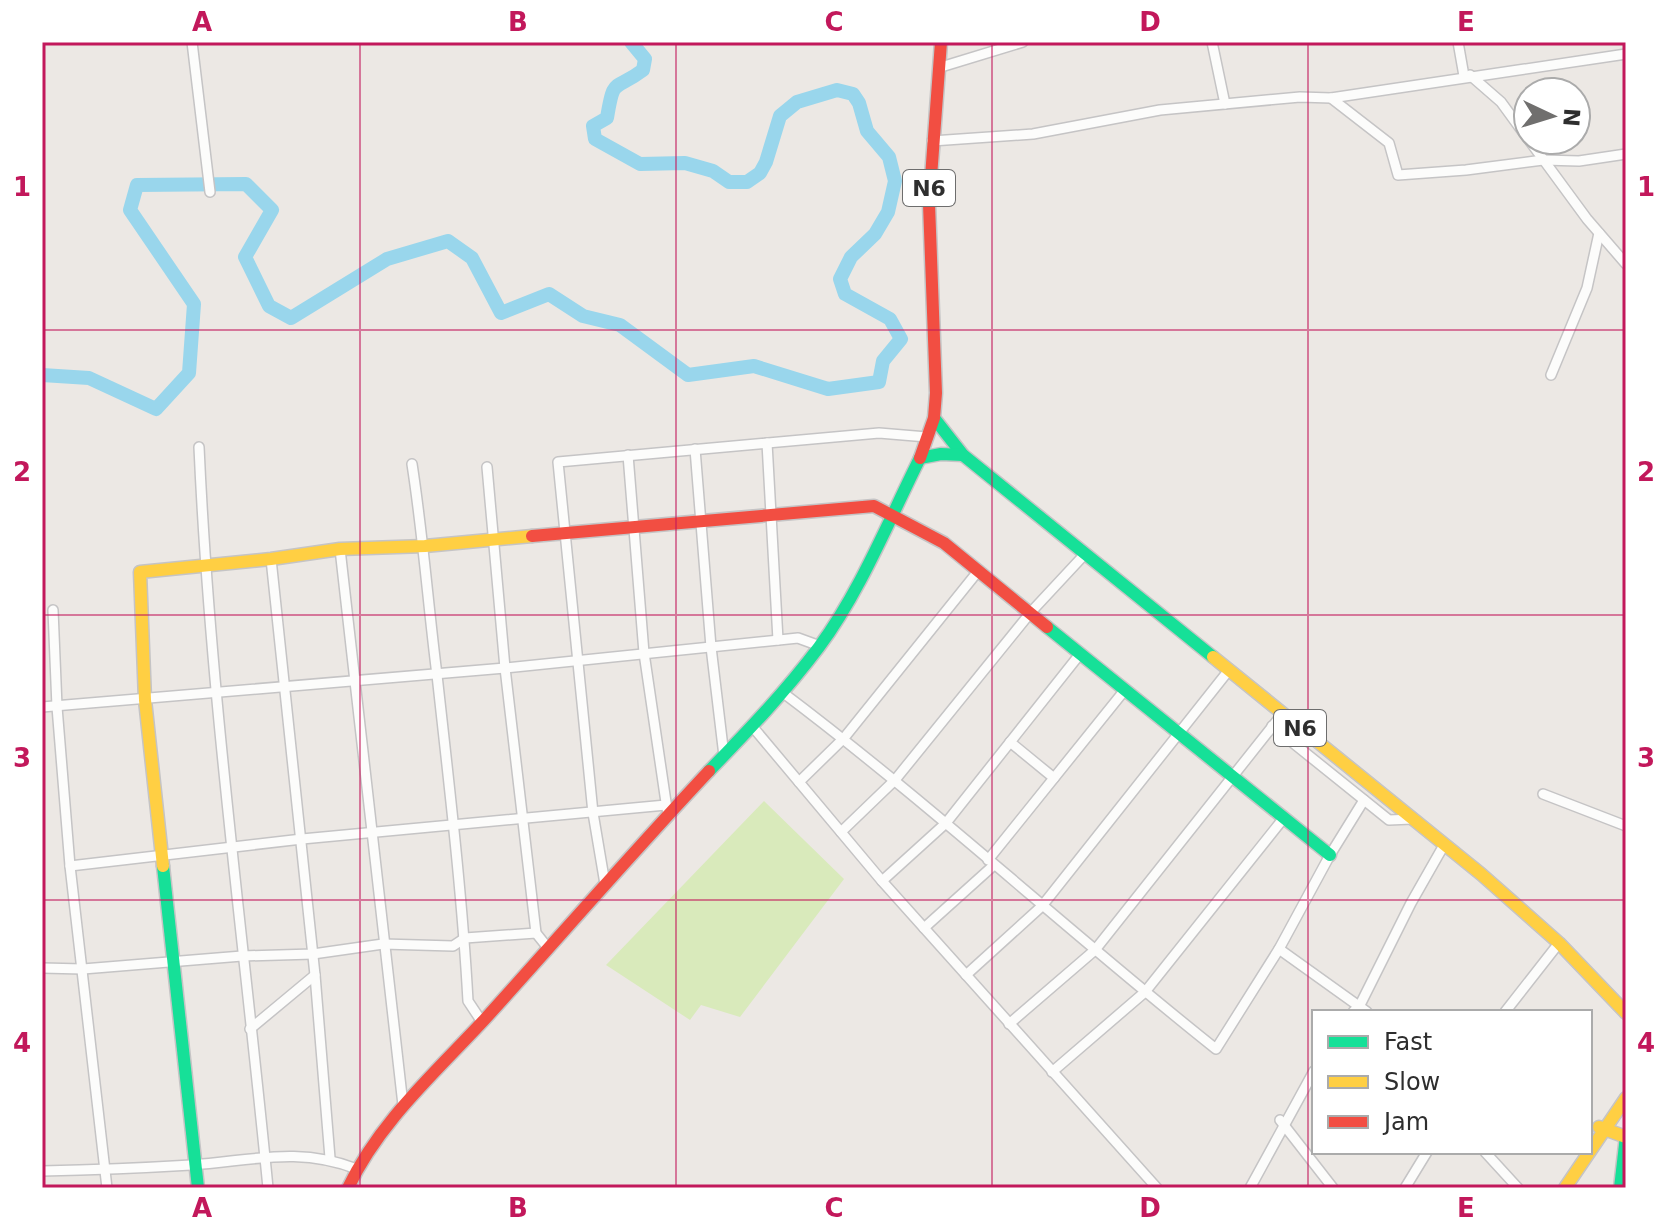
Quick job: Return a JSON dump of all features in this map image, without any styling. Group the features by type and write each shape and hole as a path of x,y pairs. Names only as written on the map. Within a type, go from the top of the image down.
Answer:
{"main road":[{"name":"N6","path":"920,458 934,418 935,335 929,250 932,141 941,42"},
{"name":"N6","path":"934,418 963,455 1415,819 1559,943 1626,1013"},
{"path":"348,1188 357,1169 403,1105 482,1022 667,810 752,726 820,646 859,581 920,458 941,454 963,455"},
{"path":"198,1188 145,700 140,572 340,549 493,541 874,506 944,543 1330,855"},
{"path":"1592,1144 1626,1090"},
{"path":"1592,1138 1626,1098"},
{"path":"1602,1128 1626,1137 1620,1188"},
{"path":"1555,1188 1580,1154"},
{"path":"1565,1188 1586,1154"}],"street":[{"path":"192,42 210,192"},
{"path":"941,67 1023,42"},
{"path":"1212,42 1225,104"},
{"path":"1458,42 1467,76 1501,102 1512,117"},
{"path":"932,141 1033,134 1160,110 1300,97 1331,98 1626,54"},
{"path":"1331,98 1389,143 1398,175 1543,160 1579,161 1626,154"},
{"path":"1540,156 1626,264"},
{"path":"1551,375 1587,288 1599,233"},
{"path":"605,884 593,813 558,462 879,433 927,437"},
{"path":"767,443 778,640"},
{"path":"199,447 204,564 215,694 268,1188"},
{"path":"695,449 711,647 724,756"},
{"path":"70,866 455,824 667,810 644,653 628,455"},
{"path":"412,464 425,546 436,672 455,824 468,1001 482,1022"},
{"path":"487,467 505,668 536,933 548,948"},
{"path":"340,549 403,1105"},
{"path":"841,832 895,780 1031,612 1085,554"},
{"path":"271,559 302,839 330,1158"},
{"path":"799,782 844,738 979,570"},
{"path":"53,610 57,707 70,866 107,1188"},
{"path":"42,707 505,668 798,638 820,646"},
{"path":"882,881 946,823 1080,654"},
{"path":"966,975 1042,906 1229,670"},
{"path":"924,928 991,863 1124,691"},
{"path":"782,692 844,738 1216,1049 1279,949 1364,800"},
{"path":"1009,1024 1095,950 1283,713"},
{"path":"752,726 882,881 1157,1188"},
{"path":"1272,726 1389,820 1415,819"},
{"path":"1010,742 1054,778"},
{"path":"1543,794 1626,826"},
{"path":"1052,1072 1145,992 1283,819"},
{"path":"1279,949 1360,1010 1411,903 1444,845"},
{"path":"42,968 83,969 242,956 313,954 383,944 453,946 465,938 536,933"},
{"path":"1507,1010 1559,943"},
{"path":"250,1029 315,975"},
{"path":"1250,1188 1282,1124 1312,1074"},
{"path":"1282,1124 1333,1188"},
{"path":"1405,1188 1426,1154"},
{"path":"1487,1154 1518,1188"},
{"path":"42,1171 195,1165 265,1156 330,1158 357,1169"}],"green space":[{"path":"764,801 844,879 740,1017 701,1005 690,1020 606,965"}],"waterway":[{"path":"42,375 89,378 156,409 189,373 194,304 130,210 137,185 246,184 272,210 245,257 269,306 291,318 387,259 448,241 472,258 501,313 549,294 583,316 620,325 688,375 754,366 828,389 879,382 883,361 901,339 890,319 845,294 840,279 851,257 875,234 888,212 895,181 889,157 867,131 859,103 853,94 837,90 797,102 780,116 766,162 760,173 747,182 729,182 713,171 685,163 640,164 595,139 593,126 607,118 617,86 643,70 645,59 631,42"}],"traffic: fast":[{"path":"934,418 963,455 1213,657"},
{"path":"920,458 941,454 963,455"},
{"path":"709,771 780,695 834,626 861,579 920,458"},
{"path":"1047,627 1330,855"},
{"path":"163,866 198,1188"},
{"path":"1620,1188 1626,1136"}],"traffic: slow":[{"path":"163,866 145,700 140,572 340,549 425,546 532,536"},
{"path":"1213,657 1481,874 1559,943 1626,1013"},
{"path":"1592,1148 1626,1098"},
{"path":"1599,1127 1626,1137"},
{"path":"1565,1188 1588,1154"}],"traffic: jam":[{"path":"920,458 934,418 936,393 929,204 941,42"},
{"path":"532,536 874,506 944,543 1047,627"},
{"path":"348,1188 392,1119 709,771"}]}
